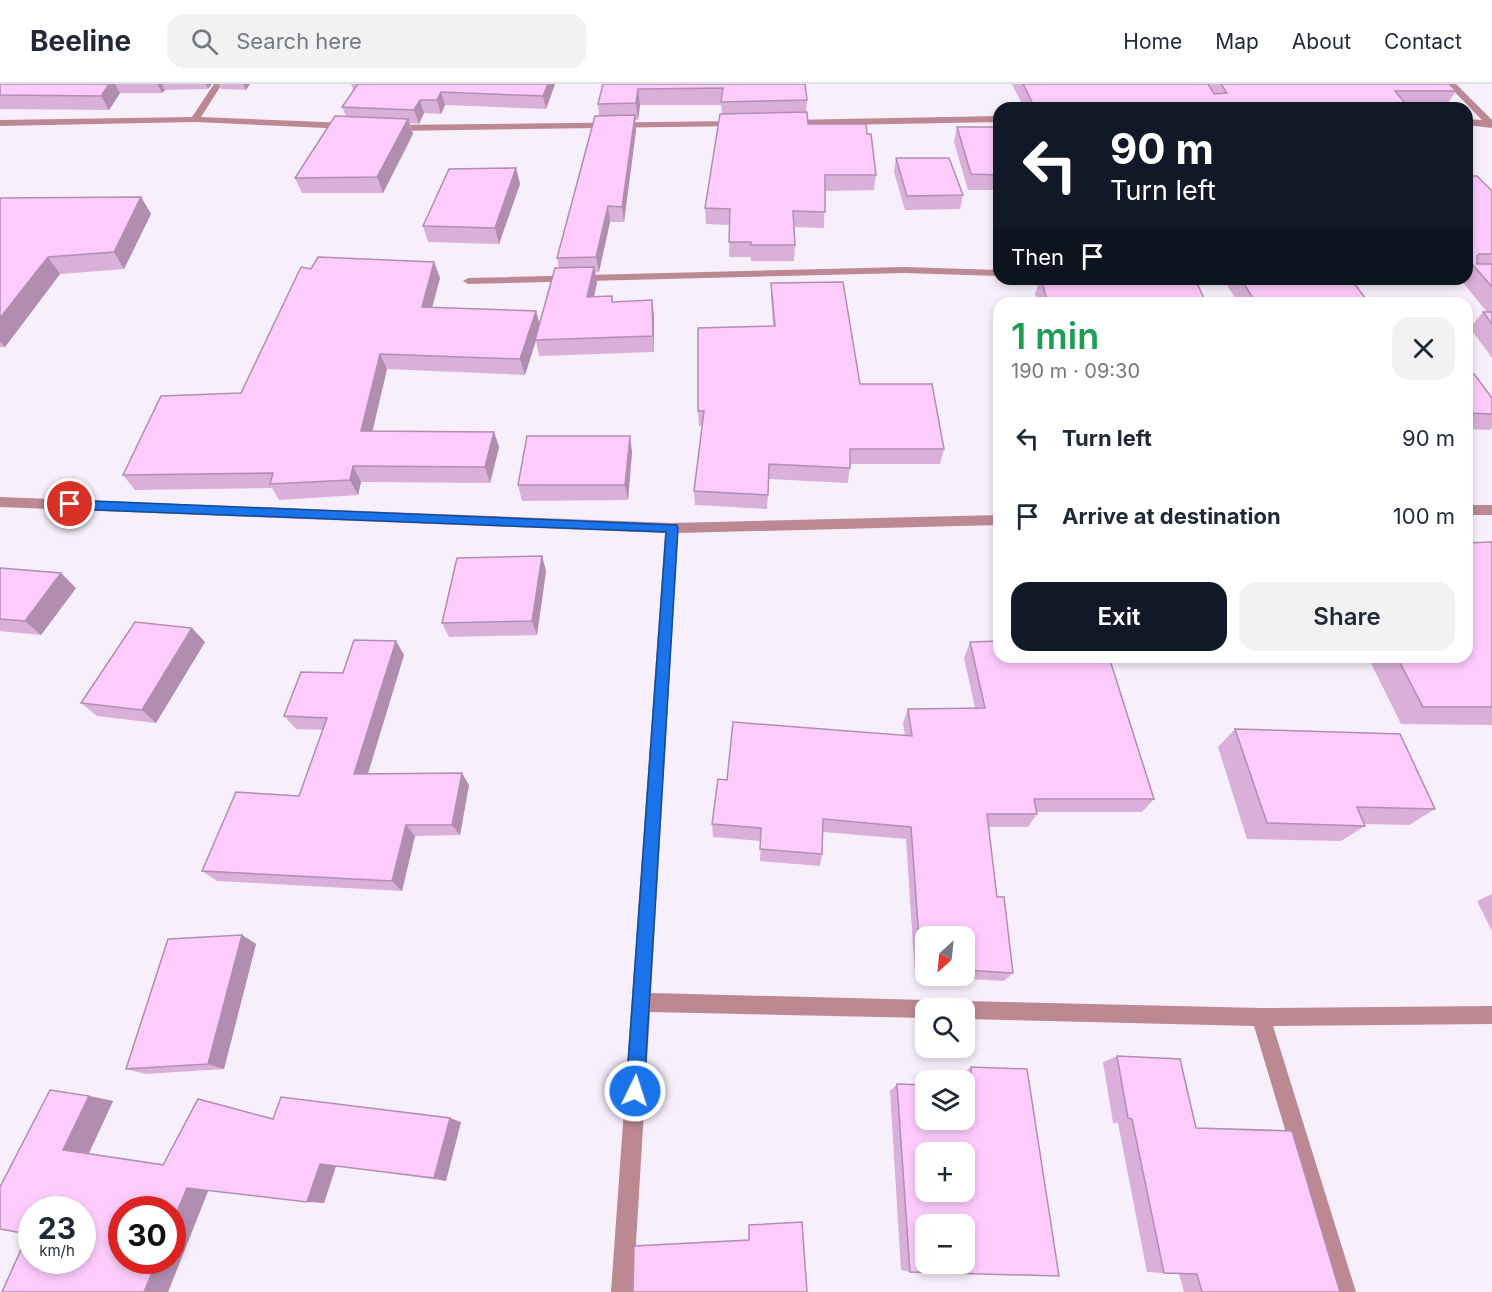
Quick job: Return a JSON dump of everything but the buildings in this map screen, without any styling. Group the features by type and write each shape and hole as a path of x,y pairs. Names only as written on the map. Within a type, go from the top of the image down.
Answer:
{"street":[{"path":"195,118 218,84"},
{"path":"1451,84 1469,102"},
{"path":"1473,105 1491,123"},
{"path":"2,125 195,118 356,126"},
{"path":"774,124 993,119"},
{"path":"1473,122 1491,123"},
{"path":"379,127 436,129 750,124"},
{"path":"468,281 904,270 993,273"},
{"path":"1191,285 1195,296"},
{"path":"0,502 672,528 993,520"},
{"path":"1473,510 1492,510"},
{"path":"622,1292 672,528"},
{"path":"641,1002 915,1009"},
{"path":"975,1010 1261,1017 1492,1015"},
{"path":"1261,1017 1345,1292"}],"route":[{"path":"70,504 672,528 635,1091"}]}
